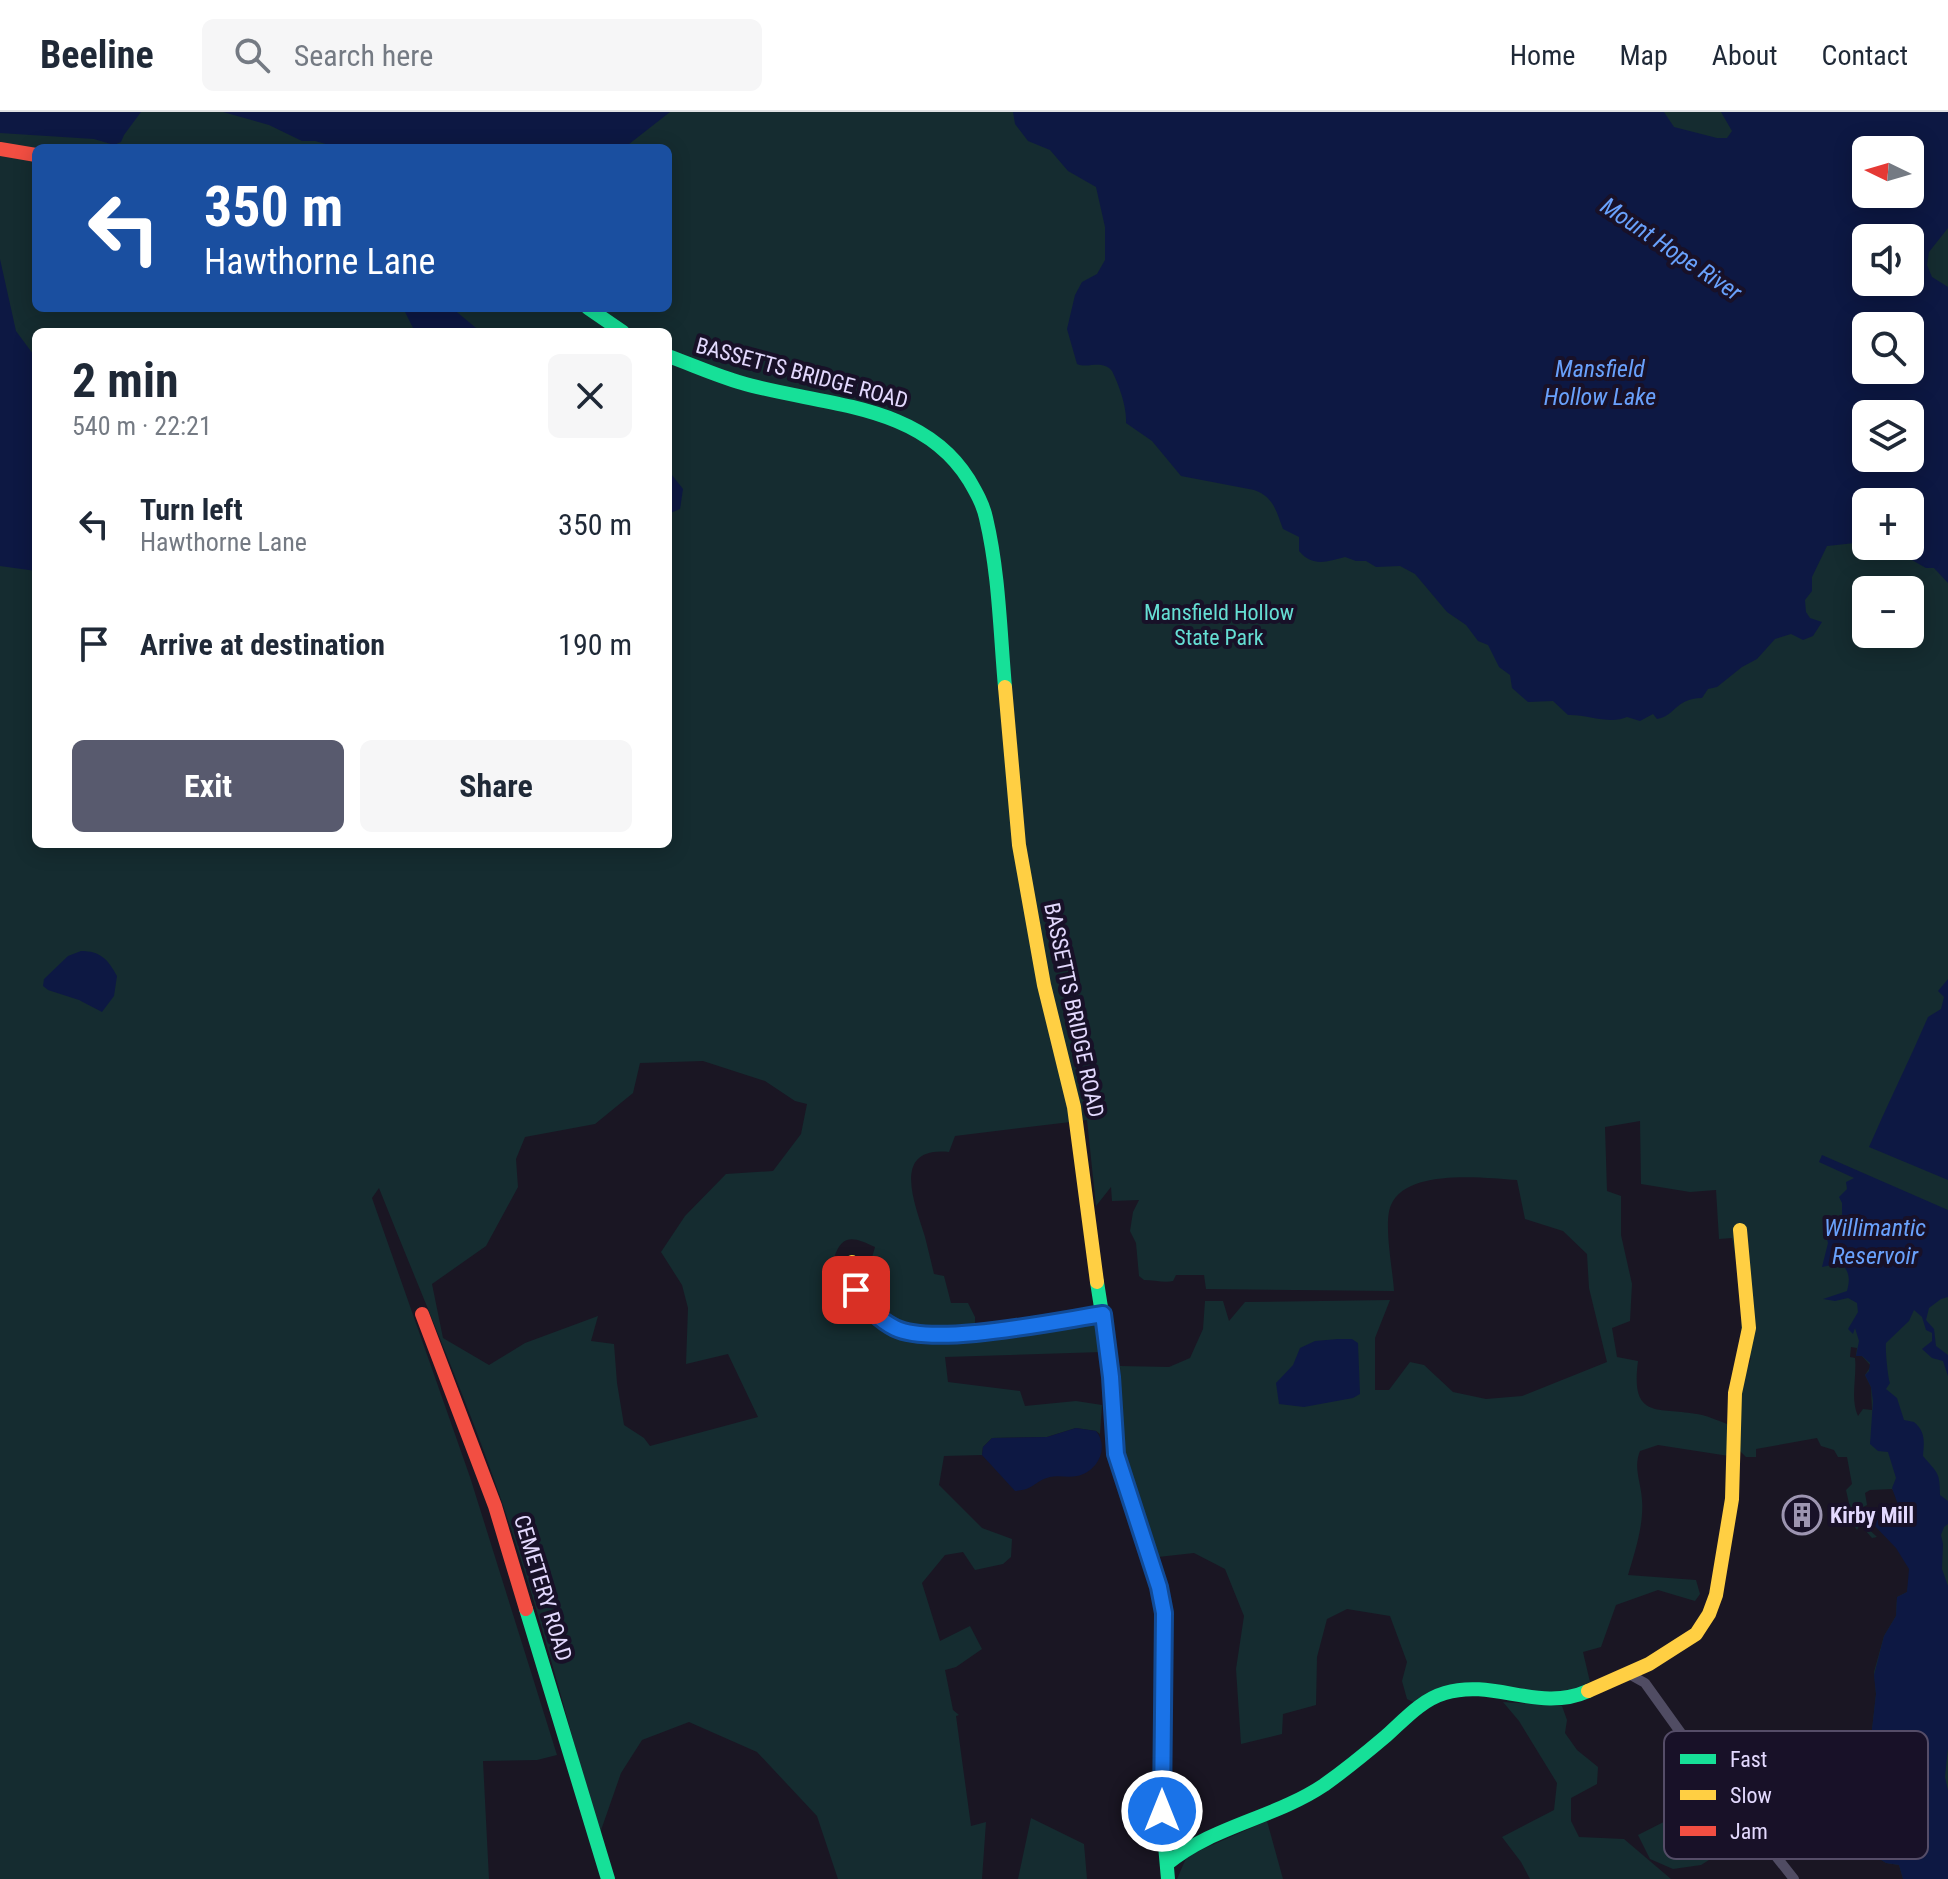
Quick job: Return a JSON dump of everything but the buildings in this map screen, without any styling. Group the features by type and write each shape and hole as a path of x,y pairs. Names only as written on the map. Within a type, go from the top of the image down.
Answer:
{"street":[{"path":"5,150 32,154"},
{"path":"594,312 617,328"},
{"name":"BASSETTS BRIDGE ROAD","path":"672,357 742,383 888,416 906,423 950,454 979,497 996,585 1014,802 1022,860 1044,985 1074,1107 1085,1203 1110,1364 1116,1454 1159,1587 1164,1613 1163,1837 1168,1872"},
{"path":"1168,1872 1188,1846 1276,1811 1323,1785 1422,1704 1444,1693 1476,1688 1550,1701 1580,1695 1649,1664 1696,1634 1709,1614 1716,1595 1733,1490 1735,1390 1749,1335 1740,1230"},
{"path":"852,1262 856,1290 868,1309 896,1328 920,1335 981,1331 1103,1314"},
{"name":"CEMETERY ROAD","path":"422,1314 495,1506 608,1879"},
{"path":"1645,1683 1649,1664"},
{"path":"1627,1673 1645,1683 1679,1731"},
{"path":"1163,1837 1188,1846"},
{"path":"1778,1859 1794,1879"}],"green space":[{"name":"Mansfield Hollow State Park","path":"0,112 1948,112 1948,1879 1903,1879 1899,1865 1880,1859 1928,1859 1928,1731 1872,1731 1876,1694 1874,1672 1884,1636 1896,1616 1897,1597 1907,1592 1910,1572 1897,1498 1892,1489 1865,1493 1867,1505 1863,1507 1864,1511 1853,1517 1877,1537 1872,1538 1860,1524 1857,1530 1854,1526 1846,1490 1852,1484 1847,1457 1838,1457 1834,1450 1821,1446 1817,1438 1756,1449 1756,1457 1746,1457 1740,1451 1741,1404 1751,1358 1738,1356 1741,1297 1732,1238 1719,1239 1716,1190 1690,1192 1641,1184 1640,1121 1605,1127 1607,1191 1621,1196 1621,1235 1632,1284 1630,1321 1612,1328 1617,1357 1638,1361 1639,1394 1643,1403 1651,1408 1702,1415 1727,1424 1729,1456 1658,1445 1640,1451 1637,1469 1642,1519 1628,1575 1696,1580 1700,1594 1695,1601 1658,1590 1616,1605 1601,1647 1583,1652 1590,1682 1571,1690 1552,1694 1500,1688 1415,1703 1407,1699 1402,1681 1407,1662 1390,1616 1347,1609 1327,1619 1317,1657 1316,1705 1283,1714 1282,1734 1241,1744 1236,1669 1244,1616 1225,1569 1194,1553 1158,1557 1128,1476 1120,1366 1169,1367 1190,1358 1203,1329 1205,1301 1223,1301 1229,1321 1245,1302 1390,1300 1375,1338 1375,1390 1389,1390 1410,1362 1424,1365 1453,1392 1486,1399 1522,1396 1607,1362 1589,1288 1587,1254 1563,1231 1525,1219 1517,1180 1448,1178 1413,1185 1400,1193 1391,1205 1388,1234 1394,1291 1206,1289 1204,1275 1176,1275 1170,1282 1144,1280 1139,1276 1136,1243 1130,1231 1133,1212 1139,1200 1112,1201 1111,1187 1096,1206 1087,1120 955,1136 949,1152 930,1153 919,1158 913,1168 913,1195 934,1274 944,1276 951,1303 968,1303 975,1324 944,1331 930,1330 916,1328 890,1316 865,1298 865,1278 875,1247 855,1239 841,1244 834,1258 852,1298 885,1328 912,1339 948,1342 1079,1323 1099,1327 1102,1352 945,1357 948,1382 1020,1391 1025,1406 1076,1401 1102,1405 1100,1434 1076,1428 1047,1437 992,1438 983,1447 982,1455 944,1456 939,1485 982,1528 1012,1539 1011,1557 1003,1564 975,1570 963,1552 945,1555 922,1583 940,1641 970,1626 982,1649 956,1667 945,1670 953,1710 959,1715 956,1716 971,1826 986,1822 982,1879 838,1879 817,1816 757,1752 689,1722 642,1740 621,1773 599,1836 548,1649 499,1494 379,1188 372,1198 470,1477 557,1755 537,1760 483,1761 489,1879 0,1879","holes":["703,1061 765,1081 795,1101 807,1104 801,1134 773,1171 726,1174 685,1216 661,1252 682,1285 688,1308 686,1364 728,1354 758,1417 650,1446 644,1438 624,1425 614,1344 591,1341 598,1316 525,1343 489,1365 443,1338 432,1284 486,1246 518,1187 516,1159 525,1137 595,1124 633,1093 640,1063","1851,1347 1857,1348 1856,1356 1862,1356 1871,1366 1865,1375 1871,1387 1872,1410 1863,1409 1858,1416 1854,1402 1855,1358 1850,1357"]},
{"path":"1503,1702 1562,1706 1567,1720 1565,1733 1577,1750 1598,1767 1597,1784 1571,1798 1571,1821 1579,1837 1624,1839 1671,1879 1530,1879 1502,1837 1554,1810 1557,1783 1519,1721"},
{"path":"1031,1818 1084,1844 1087,1879 1018,1879"},
{"path":"1267,1821 1283,1879 1177,1879 1187,1856"},
{"path":"1664,1822 1664,1859 1710,1859 1701,1865 1673,1869 1650,1859 1638,1835"}],"water":[{"path":"0,112 141,112 121,142 116,144 94,139 0,133"},
{"path":"223,112 670,112 629,144 326,144 302,141 269,125"},
{"name":"Mansfield Hollow Lake","path":"1013,112 1664,112 1674,127 1727,138 1732,131 1721,112 1948,112 1948,228 1929,252 1927,265 1932,277 1948,287 1948,583 1934,568 1926,568 1912,560 1924,560 1924,488 1852,488 1852,543 1827,546 1812,577 1812,591 1805,600 1810,618 1822,622 1813,636 1803,640 1791,634 1775,639 1757,659 1717,687 1708,689 1702,698 1686,701 1668,715 1657,719 1653,714 1640,721 1627,717 1606,720 1568,715 1553,701 1528,702 1512,688 1510,675 1499,667 1488,645 1478,641 1466,625 1447,612 1415,574 1400,566 1376,567 1366,561 1345,557 1321,562 1310,560 1299,551 1299,537 1283,529 1273,505 1261,493 1181,476 1152,441 1126,423 1122,396 1112,371 1099,365 1077,364 1067,329 1075,295 1082,282 1097,274 1105,260 1105,227 1096,187 1068,171 1050,150 1028,141 1015,124"},
{"path":"0,259 16,331 32,353 32,570 0,566"},
{"path":"405,312 457,312 476,328 413,328"},
{"path":"672,475 683,489 680,509 672,512"},
{"path":"81,951 103,957 117,976 114,996 102,1012 43,986 44,979 68,956"},
{"path":"1948,979 1948,1180 1869,1147 1928,1017 1941,1009 1944,997 1938,991"},
{"name":"Willimantic Reservoir","path":"1822,1155 1948,1210 1948,1297 1929,1308 1926,1320 1934,1329 1936,1346 1948,1355 1948,1376 1943,1361 1932,1358 1922,1349 1932,1341 1932,1333 1926,1330 1922,1317 1914,1310 1909,1321 1886,1343 1890,1383 1886,1389 1897,1398 1904,1420 1914,1422 1921,1430 1923,1456 1937,1473 1940,1495 1948,1501 1948,1524 1941,1535 1942,1569 1948,1586 1948,1748 1945,1777 1948,1790 1948,1879 1903,1879 1899,1865 1880,1859 1928,1859 1928,1731 1872,1731 1876,1694 1874,1675 1884,1636 1896,1616 1897,1597 1907,1592 1909,1569 1896,1548 1873,1524 1888,1511 1897,1519 1902,1516 1892,1488 1896,1478 1888,1452 1878,1451 1870,1444 1873,1401 1865,1375 1870,1363 1862,1356 1856,1356 1859,1341 1855,1328 1853,1334 1848,1329 1858,1312 1857,1303 1848,1298 1835,1301 1823,1299 1847,1291 1848,1276 1841,1263 1822,1267 1828,1243 1825,1231 1842,1221 1839,1197 1847,1189 1846,1182 1854,1178 1819,1162"},
{"path":"1352,1339 1358,1343 1360,1394 1304,1407 1279,1404 1276,1383 1293,1365 1300,1348 1315,1341"},
{"path":"1076,1428 1096,1431 1102,1445 1099,1458 1084,1474 1050,1477 1027,1489 1015,1491 982,1455 983,1447 992,1438 1047,1437"}],"traffic: fast":[{"path":"594,312 617,328"},
{"path":"672,358 742,383 836,403 897,421 924,435 949,454 969,480 986,518 996,581 1005,687"},
{"path":"1097,1282 1108,1352 1116,1454 1159,1587 1164,1613 1162,1811 1168,1879"},
{"path":"526,1609 608,1879"},
{"path":"1167,1864 1204,1840 1285,1806 1324,1785 1413,1711 1436,1696 1481,1689 1552,1698 1570,1697 1588,1691"}],"traffic: slow":[{"path":"1005,687 1019,845 1044,985 1074,1107 1097,1282"},
{"path":"1588,1691 1649,1664 1696,1634 1709,1614 1716,1595 1732,1499 1735,1393 1749,1328 1740,1230"},
{"path":"852,1262 856,1290 868,1309 896,1328 920,1335 981,1331 1103,1314"}],"traffic: jam":[{"path":"0,149 32,154"},
{"path":"422,1314 495,1506 526,1609"}],"place":[{"name":"Kirby Mill","path":"1802,1515"}],"route":[{"path":"856,1290 868,1309 896,1328 920,1335 981,1331 1103,1314 1116,1454 1163,1601 1162,1811"}],"water label":[{"name":"Mount Hope River","path":"1671,249"}]}
